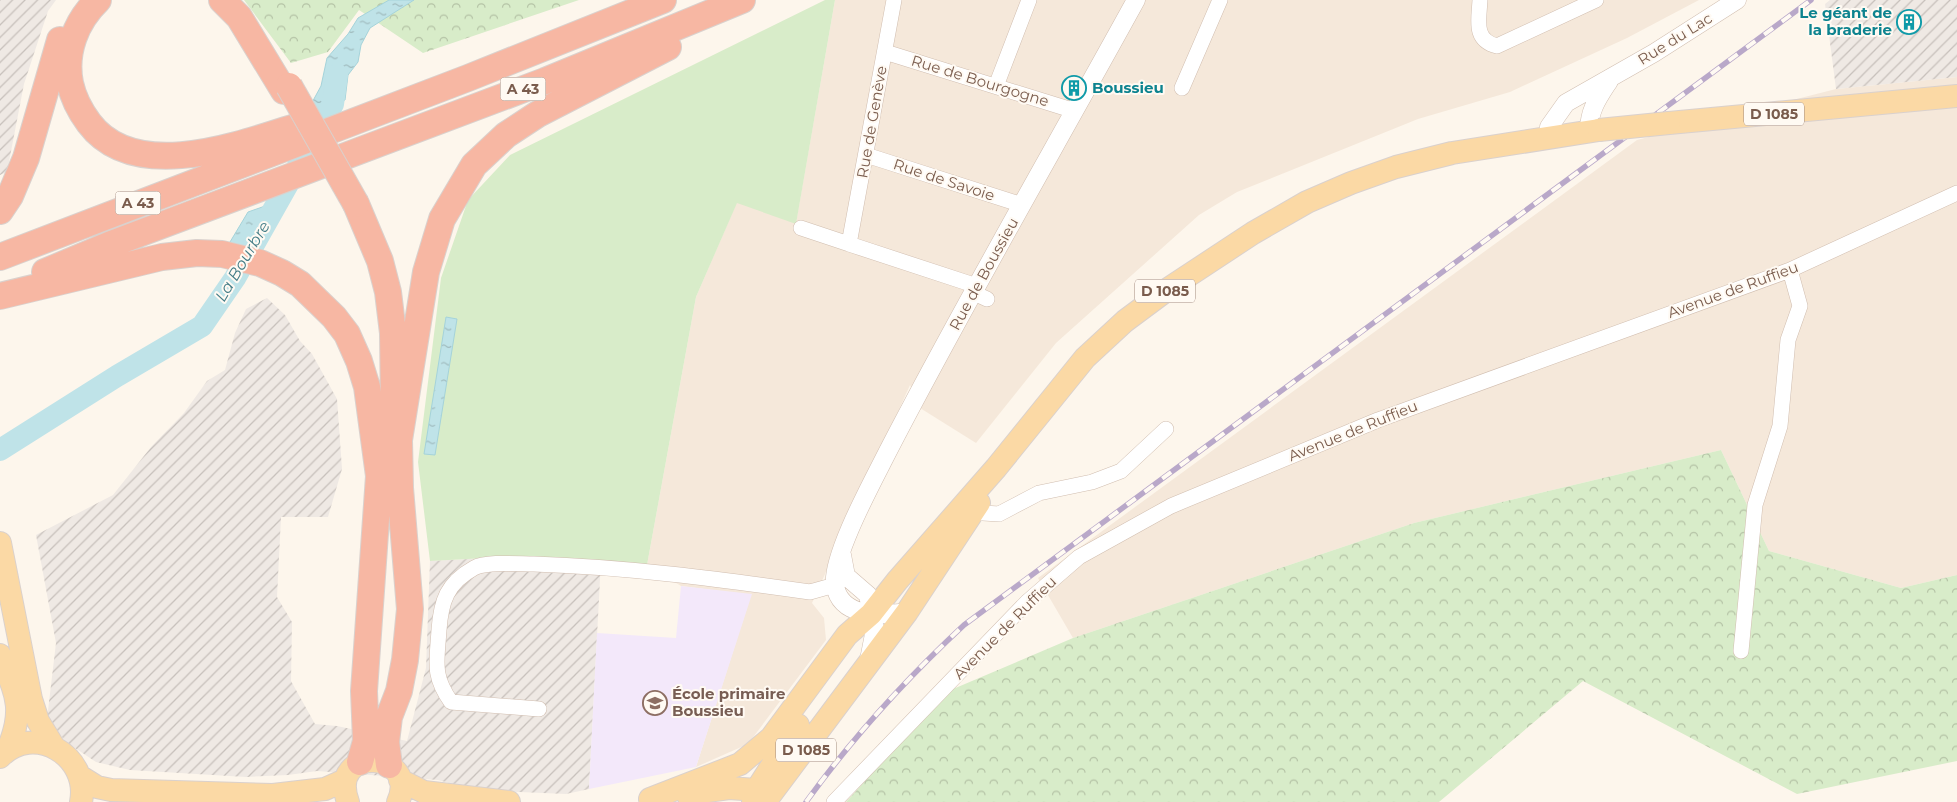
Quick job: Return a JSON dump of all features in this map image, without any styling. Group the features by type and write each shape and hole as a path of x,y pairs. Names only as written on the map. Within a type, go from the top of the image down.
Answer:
{"highway":[{"path":"0,211 10,196 26,158 60,39 74,10 83,0"},
{"path":"98,0 88,10 76,31 68,65 68,76 74,97 86,119 109,142 131,152 170,157 282,140"},
{"path":"222,0 239,17 286,88"},
{"path":"235,0 246,12 286,88 353,206 380,261 388,292 393,333 394,409 399,440 400,488 410,609 405,660 398,691 389,717 386,742 396,782"},
{"name":"A 43","path":"0,257 282,140 404,102 663,0"},
{"path":"399,440 426,272 442,219 474,165 506,135 538,114 660,52 741,0"},
{"name":"A 43","path":"0,291 109,246 545,81 741,0"},
{"path":"353,206 365,240 382,305 386,341 384,464 379,476"},
{"path":"0,296 162,257 197,253 222,254 260,263 300,284 334,317 347,334 360,361 367,388 379,476 364,691 366,741 351,782"}],"main road":[{"name":"D 1085","path":"762,796 869,663 906,612 970,506 996,468 1085,358 1124,321 1219,254 1253,233 1307,202 1396,167 1452,153 1594,130 1957,96"},
{"name":"D 1085","path":"762,796 783,747 858,639 869,603 970,506"},
{"path":"0,543 31,700 38,721 54,747"},
{"path":"643,801 740,764 771,738 869,603"},
{"path":"0,654 16,696 18,714 18,726 2,755"},
{"path":"2,755 24,744 40,743 54,747 71,759 81,776 97,787 111,790 273,795 325,789 351,782 370,760 396,782 433,793 509,802"},
{"path":"81,776 81,802"},
{"path":"643,801 730,788 762,796"}],"street":[{"name":"Rue de Genève","path":"849,244 894,0"},
{"path":"996,86 1029,0"},
{"name":"Rue de Boussieu","path":"840,580 836,563 871,485 928,374 979,293 1022,205 1136,0"},
{"path":"1182,88 1220,0"},
{"path":"1480,0 1478,28 1482,38 1488,44 1497,46 1596,0"},
{"name":"Rue du Lac","path":"1548,136 1549,127 1566,103 1737,0"},
{"name":"Rue de Bourgogne","path":"885,52 1075,111"},
{"name":"Rue du Lac","path":"1594,130 1589,117 1594,104 1612,77"},
{"name":"Rue de Savoie","path":"866,155 1022,205"},
{"name":"Avenue de Ruffieu","path":"834,802 1027,602 1079,557 1171,506 1378,420 1790,270 1957,193"},
{"path":"801,228 979,293"},
{"path":"1741,651 1754,505 1780,426 1788,340 1800,306 1790,270"},
{"path":"970,506 983,513 999,514 1039,493 1092,482 1121,471 1166,429"},
{"path":"539,709 451,702 440,687 436,671 441,606 454,582 476,567 507,564 620,568 810,592 840,580 842,601 869,603 882,616 906,612"},
{"path":"869,603 874,638 869,663"}],"shaded area":[{"path":"0,0 56,0 48,11 24,84 7,172 0,175"},
{"path":"835,0 1699,0 1627,38 1510,92 1418,119 1237,192 1199,215 1056,343 976,443 920,408 910,385 812,603 824,618 826,640 748,744 696,767 751,595 681,586 647,565 696,297 737,202 796,223"},
{"path":"1830,0 1957,0 1957,77 1836,89 1825,4"},
{"path":"1957,77 1957,575 1901,588 1769,551 1721,450 1414,523 1073,638 1038,578 1637,140 1836,89"},
{"path":"267,298 285,315 300,341 312,354 337,399 342,469 328,517 281,517 277,597 292,622 291,681 315,724 337,726 407,741 426,668 430,561 522,556 601,560 589,789 566,794 493,791 464,787 438,780 317,771 288,775 246,777 130,770 96,762 66,742 47,719 56,643 36,535 113,495 151,447 184,413 207,381 225,370 235,333 246,309"},
{"name":"École primaire Boussieu","path":"681,586 752,594 696,767 589,789 597,633 676,638"}],"green space":[{"path":"244,0 579,0 423,53 359,10 328,52 291,63"},
{"path":"825,0 835,0 796,224 737,203 696,297 647,565 522,556 430,561 418,462 441,278 468,200 510,155"},
{"path":"1721,450 1769,551 1901,588 1957,575 1957,761 1797,794 1583,681 1439,802 846,802 946,692 1073,638 1414,523"}],"water":[{"path":"389,0 414,0 370,28 361,45 358,62 348,75 345,100 311,112 309,108 321,86 327,58 348,34 358,18"},
{"path":"288,198 256,254 227,247 248,212"},
{"path":"446,317 457,319 435,455 424,454"}],"waterway":[{"name":"La Bourbre","path":"0,450 117,376 202,326 235,278 333,104 337,75"}],"railway":[{"path":"806,802 880,710 964,625 1811,0"}],"place":[{"name":"Le géant de la braderie","path":"1909,22"},
{"name":"Boussieu","path":"1074,88"},
{"name":"École primaire Boussieu","path":"655,703"}]}
